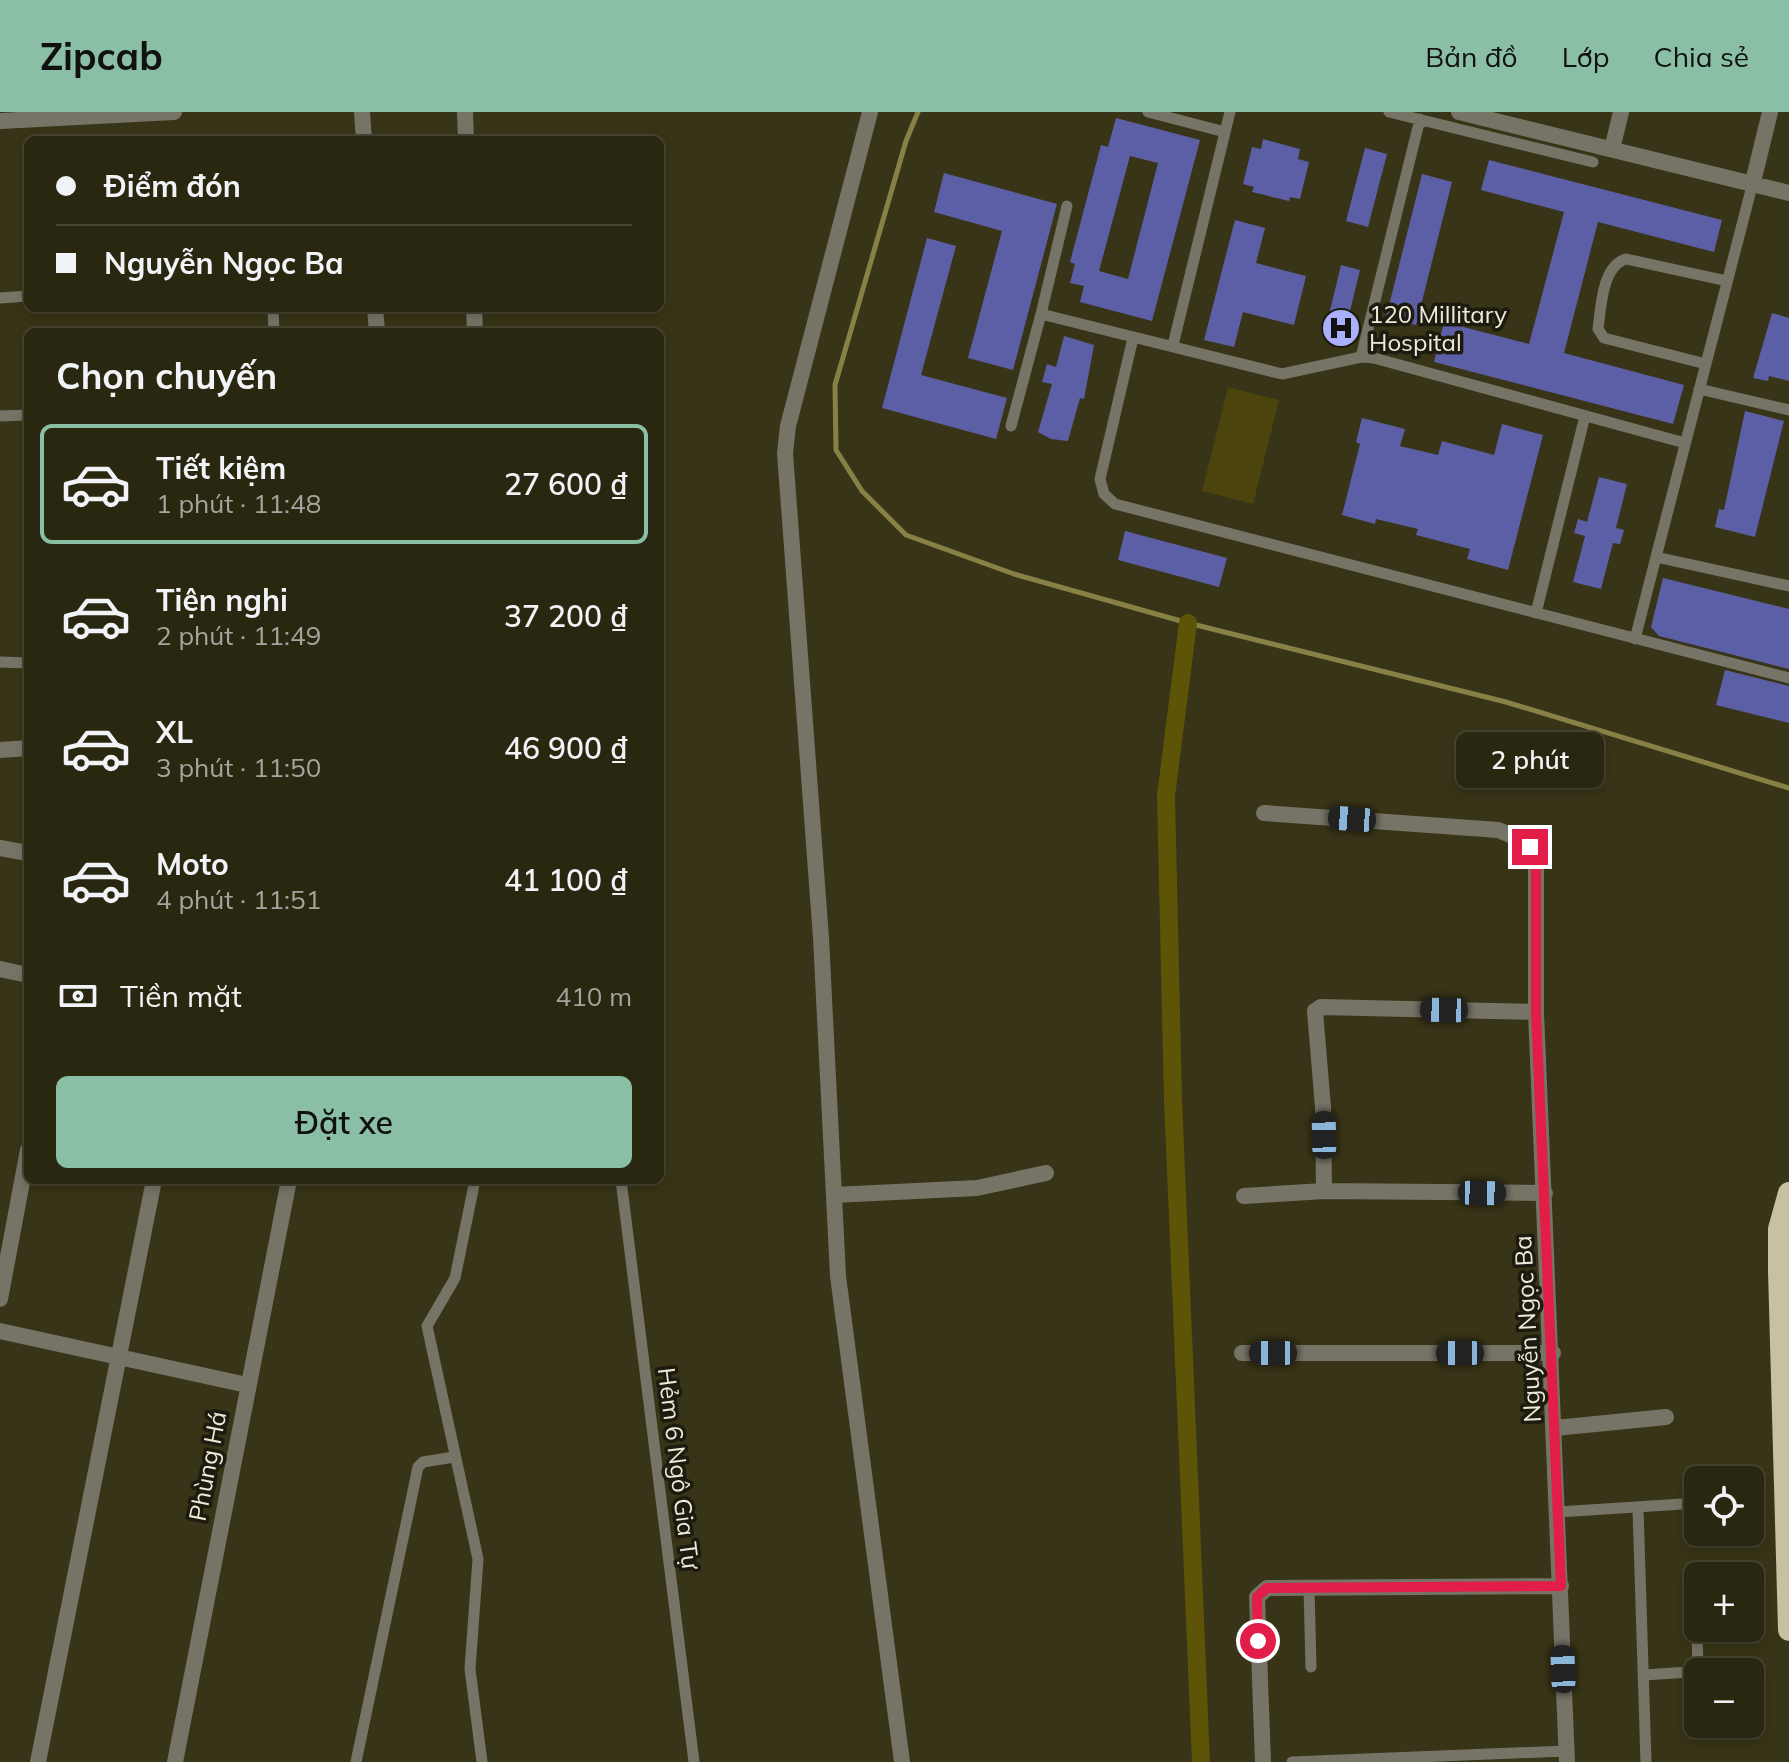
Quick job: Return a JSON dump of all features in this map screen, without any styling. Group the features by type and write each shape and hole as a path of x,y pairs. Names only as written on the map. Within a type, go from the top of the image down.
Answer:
{"highway":[{"path":"1789,1193 1783,1210 1779,1243 1789,1630"}],"street":[{"path":"0,121 174,112"},
{"path":"362,112 364,136"},
{"path":"465,112 466,136"},
{"path":"870,112 786,439 842,1194 842,1319 902,1762"},
{"path":"1459,112 1789,193"},
{"path":"1612,149 1621,112"},
{"path":"1752,186 1770,112"},
{"path":"0,750 24,748"},
{"name":"Nguyễn Ngọc Ba","path":"1264,813 1498,830 1516,836 1530,847 1536,862 1536,1012 1553,1353 1566,1757"},
{"path":"0,848 24,852"},
{"path":"0,969 24,974"},
{"path":"1324,1191 1323,1107 1315,1011 1321,1007 1536,1012"},
{"path":"0,1299 24,1171"},
{"path":"842,1194 977,1188 1046,1173"},
{"path":"842,1194 865,1184 947,1181"},
{"path":"38,1762 153,1184"},
{"name":"Phùng Há","path":"175,1762 288,1184"},
{"path":"1244,1196 1324,1191 1545,1193"},
{"path":"0,1331 247,1385"},
{"path":"1242,1353 1553,1353"},
{"path":"1555,1428 1666,1417"},
{"path":"1263,1762 1257,1597 1267,1588 1561,1586"}],"lane":[{"path":"1148,112 1225,132"},
{"path":"1173,345 1230,112"},
{"path":"1389,112 1593,162"},
{"path":"1361,357 1420,119"},
{"path":"1635,639 1752,186"},
{"path":"1011,426 1067,206"},
{"path":"1706,364 1604,338 1598,329 1610,271 1616,262 1626,259 1727,281"},
{"path":"0,298 24,296"},
{"path":"1041,314 1282,374 1361,357 1685,443"},
{"path":"1133,338 1100,479 1104,494 1115,504 1789,678"},
{"path":"1699,389 1789,410"},
{"path":"0,416 24,415"},
{"path":"1536,613 1585,416"},
{"path":"1656,557 1789,586"},
{"path":"0,662 24,663"},
{"path":"474,1184 455,1278 427,1326 478,1559 470,1669 482,1762"},
{"name":"Hẻm 6 Ngô Gia Tự","path":"622,1184 694,1762"},
{"path":"356,1762 418,1467 423,1462 454,1457"},
{"path":"1558,1512 1684,1504"},
{"path":"1638,1509 1646,1762"},
{"path":"1309,1587 1311,1667"},
{"path":"1644,1675 1689,1672 1698,1667 1697,1642"},
{"path":"1292,1762 1566,1757"}],"shaded area":[{"path":"1228,387 1279,400 1253,504 1202,491"}],"building":[{"path":"1116,118 1200,140 1152,321 1080,302 1084,286 1070,283 1075,264 1070,262 1101,145 1108,147","holes":["1130,156 1158,163 1128,279 1099,271"]},
{"path":"1263,139 1300,149 1298,159 1309,162 1300,199 1290,197 1289,201 1252,192 1254,187 1243,184 1252,147 1261,149"},
{"path":"1365,148 1387,154 1368,227 1346,221"},
{"path":"1489,160 1722,220 1714,252 1598,222 1564,353 1684,385 1673,424 1434,362 1444,322 1529,344 1564,212 1481,190"},
{"path":"944,173 1057,204 1013,370 968,358 1002,231 934,212"},
{"path":"1422,174 1452,182 1416,325 1386,317"},
{"path":"1235,220 1265,228 1256,263 1306,276 1294,325 1243,312 1234,347 1204,340"},
{"path":"927,238 956,246 921,375 1007,398 996,439 882,408"},
{"path":"1341,265 1360,270 1345,332 1326,327"},
{"path":"1772,313 1789,318 1789,381 1769,376 1768,381 1753,378"},
{"path":"1064,336 1094,345 1084,399 1080,398 1068,441 1051,439 1038,432 1052,384 1042,382 1047,364 1056,367"},
{"path":"1745,411 1784,421 1755,537 1715,527 1719,509 1724,510"},
{"path":"1362,418 1405,429 1400,446 1438,455 1442,441 1494,455 1502,424 1543,435 1508,570 1467,559 1470,549 1416,535 1418,529 1376,519 1375,524 1342,515 1360,444 1356,442"},
{"path":"1599,477 1627,484 1616,528 1624,530 1620,544 1613,543 1601,589 1573,582 1585,536 1574,533 1578,519 1587,522"},
{"path":"1125,531 1227,558 1219,587 1118,560"},
{"path":"1663,578 1789,609 1789,669 1659,636 1651,627"},
{"path":"1725,670 1789,686 1789,723 1716,705"}],"waterway":[{"path":"918,112 906,141 835,385 836,450 862,491 906,535 1014,574 1188,623 1506,702 1789,788"},
{"path":"1188,623 1166,796 1173,1099 1201,1762"}],"place":[{"name":"120 Millitary Hospital","path":"1341,328"}],"route":[{"path":"1258,1641 1257,1597 1267,1588 1561,1586 1536,1012 1536,862 1530,847"}]}
